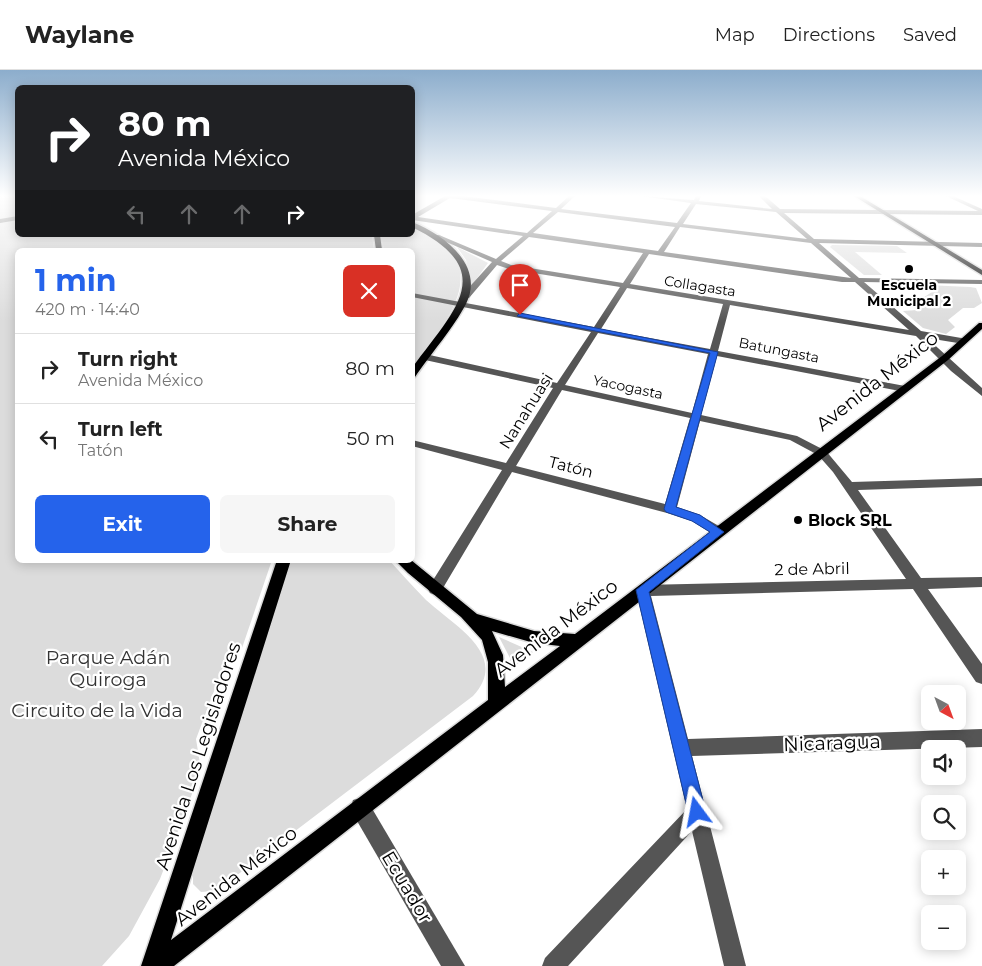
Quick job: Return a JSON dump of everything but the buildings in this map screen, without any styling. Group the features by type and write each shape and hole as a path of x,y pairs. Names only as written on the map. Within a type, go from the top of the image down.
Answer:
{"main road":[{"path":"415,371 464,300 465,270 461,260 449,245 439,238"},
{"path":"925,238 982,273"},
{"path":"938,238 982,264"},
{"name":"Avenida México","path":"156,966 496,702 945,358 982,325"},
{"name":"Avenida Los Legisladores","path":"152,966 283,563"},
{"path":"405,563 473,619 493,647 498,667 496,702"},
{"path":"473,619 534,637 576,641"}],"street":[{"name":"Collagasta","path":"441,238 509,267 964,341"},
{"path":"464,300 496,262 525,238"},
{"path":"548,238 860,282 982,282"},
{"path":"660,254 671,238"},
{"path":"780,238 816,242 982,244"},
{"path":"811,238 920,334 982,393"},
{"name":"Nanahuasi","path":"435,589 559,387 647,252"},
{"name":"Batungasta","path":"415,295 464,300 596,329 905,389"},
{"path":"670,509 728,303"},
{"name":"Yacogasta","path":"425,357 792,438 822,452"},
{"path":"971,384 982,384"},
{"name":"Tatón","path":"415,444 670,509 696,518 718,532"},
{"path":"822,452 850,486 920,584 982,677"},
{"path":"850,486 982,482"},
{"name":"2 de Abril","path":"642,590 982,582"},
{"path":"642,590 734,966"},
{"name":"Nicaragua","path":"682,748 982,738"},
{"name":"Ecuador","path":"360,807 454,966"},
{"path":"553,966 697,812"}],"green space":[{"name":"Circuito de la Vida","path":"0,238 372,238 374,248 15,248 15,563 271,563 242,648 222,670 196,739 201,770 160,879 129,936 102,966 0,966"},
{"path":"382,238 433,238 451,253 459,267 461,281 451,312 415,362 415,248 384,248"},
{"path":"832,245 897,246 907,253 855,252 882,275 864,275 830,247"},
{"path":"457,247 488,263 472,285 466,260"},
{"path":"925,285 976,288 982,303 974,308 963,308 948,320 955,327 946,334 923,328 903,311 917,310 912,305 932,292"},
{"path":"291,563 392,563 426,600 474,642 482,654 485,667 483,681 473,696 224,885 214,891 201,892 193,884 193,870"},
{"path":"499,637 533,652 511,669 510,658"}],"place":[{"name":"Escuela Municipal 2","path":"909,269"},
{"name":"Block SRL","path":"798,520"}],"route":[{"path":"520,315 714,352 670,509 696,518 718,532 642,590 697,812"}],"park label":[{"name":"Parque Adán Quiroga","path":"108,668"}]}
